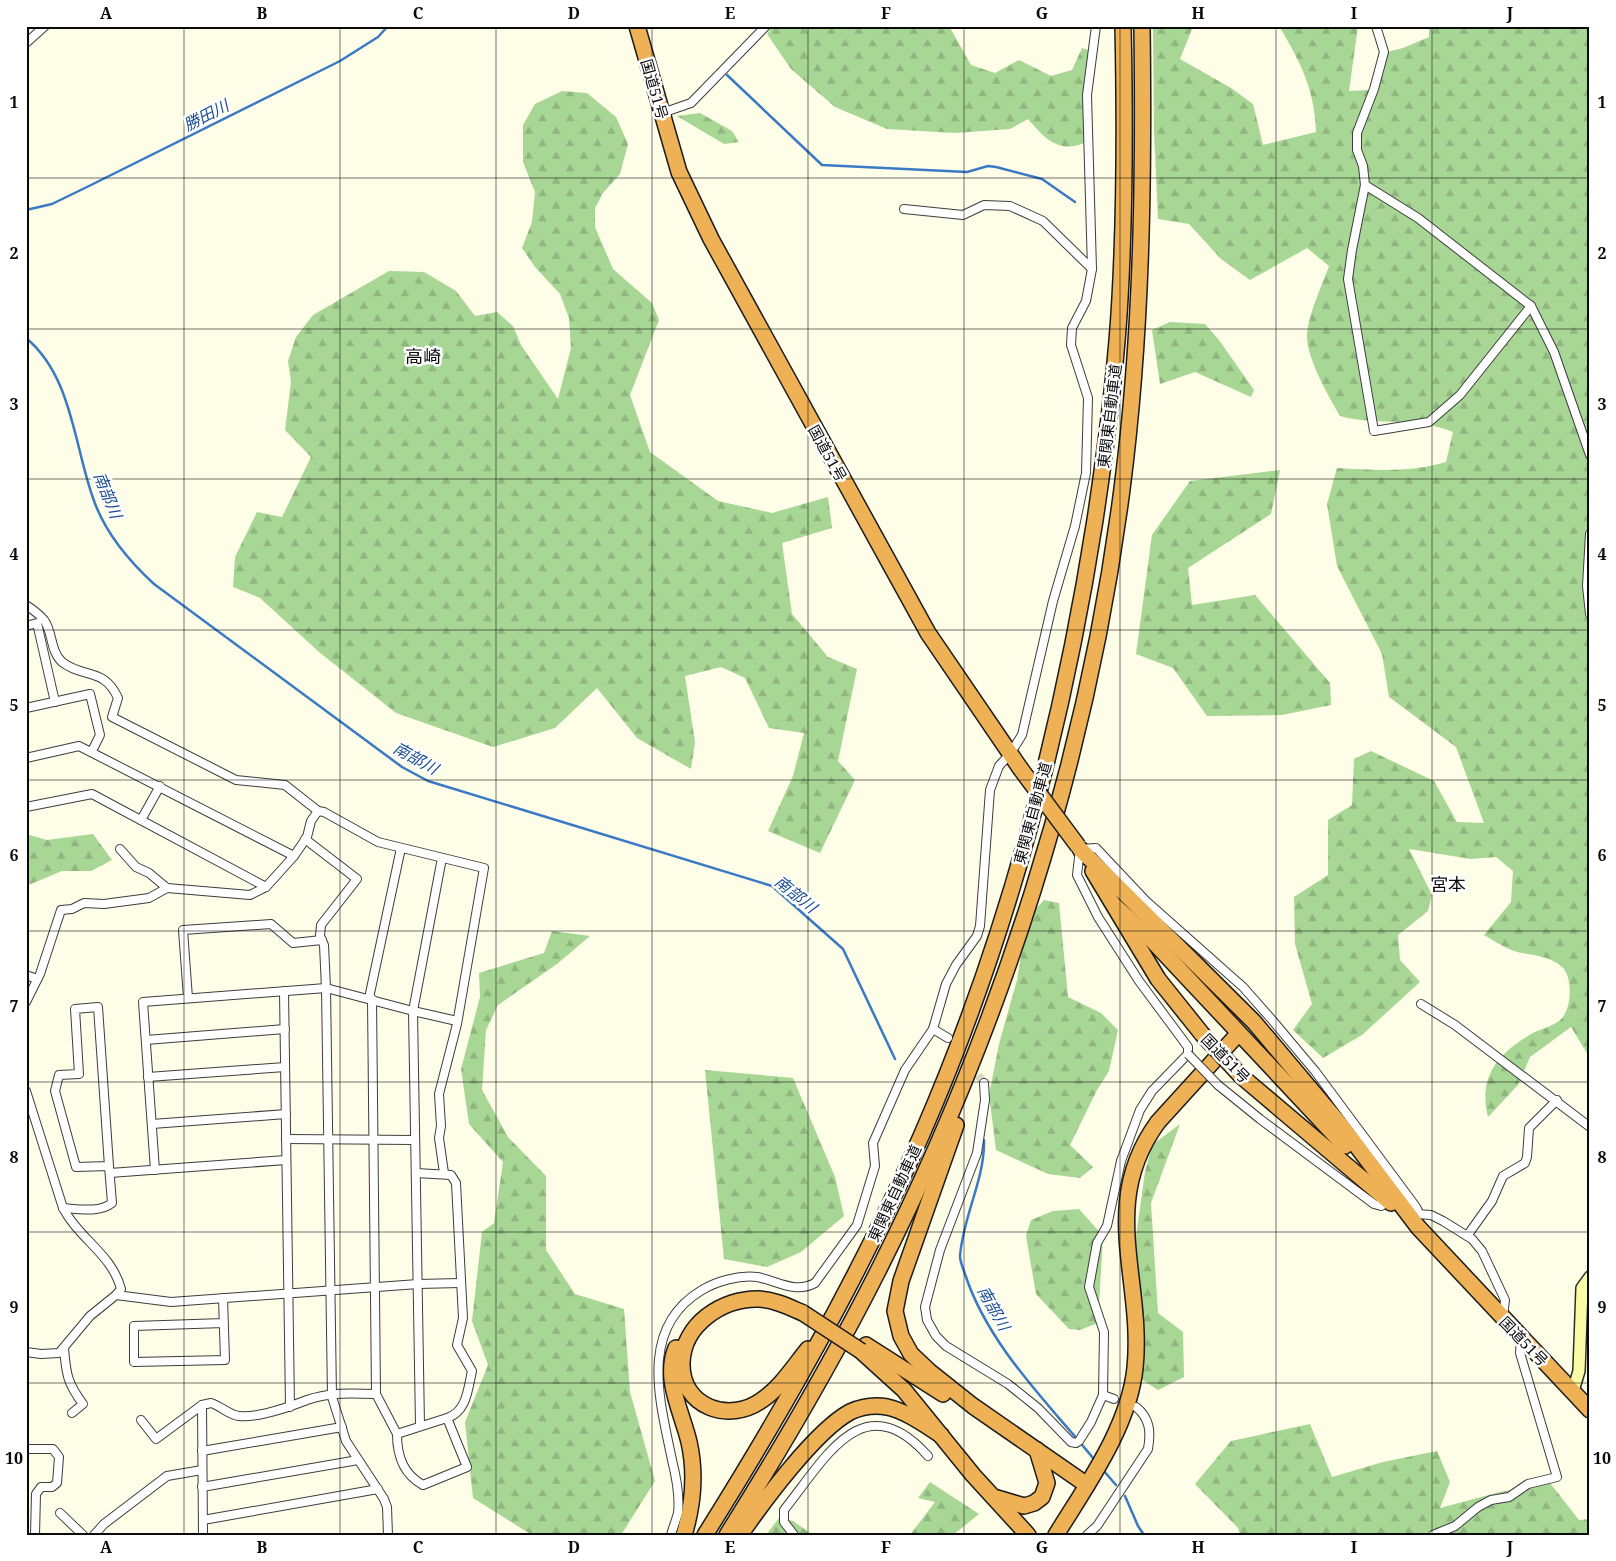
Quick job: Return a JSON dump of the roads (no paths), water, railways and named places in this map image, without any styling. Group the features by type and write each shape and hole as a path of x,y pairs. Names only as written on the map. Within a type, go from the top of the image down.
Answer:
{"highway":[{"name":"国道51号","path":"637,26 679,172 711,239 928,633 1010,754 1079,847 1158,979 1202,1034 1241,1076 1385,1197 1410,1222 1417,1220"},
{"name":"東関東自動車道","path":"705,1535 803,1372 861,1263 922,1134 961,1038 998,933 1031,820 1055,728 1080,611 1110,416 1120,298 1124,150 1123,26"},
{"name":"東関東自動車道","path":"727,1535 795,1423 878,1271 939,1140 980,1042 1039,871 1079,725 1105,599 1119,508 1139,300 1142,180 1142,26"},
{"name":"国道51号","path":"1079,847 1254,1022 1417,1220 1521,1339 1590,1410"},
{"path":"1103,871 1150,938"},
{"path":"1115,906 1150,938 1328,1129 1355,1156 1367,1160"},
{"path":"1056,1535 1087,1485 1124,1412 1135,1369 1136,1341 1125,1222 1127,1190 1132,1171 1146,1138 1158,1122 1238,1034"},
{"path":"980,1042 969,1090 901,1281 895,1311 901,1336 911,1354 972,1406 1087,1485"},
{"path":"1328,1129 1330,1134 1385,1197"},
{"path":"806,1310 750,1299 733,1302 708,1315 690,1337 683,1354 684,1375 694,1395 708,1406 729,1412 745,1409 764,1400 813,1342 861,1263"},
{"path":"684,1535 692,1497 692,1472 689,1442 672,1385 672,1371 674,1352 686,1328 704,1307 739,1292 778,1293 864,1348 946,1396 972,1406"},
{"path":"864,1348 904,1390 993,1497 1028,1535"},
{"path":"740,1535 775,1488 814,1443 850,1412 872,1406 886,1407 903,1413 941,1435"},
{"path":"993,1497 1024,1506 1034,1503 1042,1497 1047,1482 1036,1450"}],"street":[{"path":"662,113 691,103 766,26"},
{"path":"671,1535 678,1512 676,1479 658,1392 657,1375 662,1343 667,1329 676,1312 688,1300 720,1281 755,1277 805,1288 815,1283 857,1225 875,1166 873,1143 905,1070 934,1029 946,984 956,965 977,936 980,926 990,790 999,766 1010,754 1022,735 1053,602 1075,526 1086,473 1088,398 1071,345 1072,328 1086,301 1092,269 1087,95 1096,26"},
{"path":"1376,26 1384,52 1382,66 1357,133 1357,150 1363,166 1365,185 1348,279 1374,432 1429,422 1460,395 1531,306"},
{"path":"26,43 41,28"},
{"path":"1365,185 1418,218 1531,306 1554,352 1590,455"},
{"path":"904,209 963,216 984,205 1010,206 1043,221 1092,269"},
{"path":"1590,534 1587,586 1590,614"},
{"path":"26,605 44,620 56,656 63,662 102,678 112,685 118,698 112,717 236,780 285,785 318,811 324,812 378,842 484,868 457,1021 440,1094 441,1126 439,1138 444,1173"},
{"path":"26,626 37,623 55,702"},
{"path":"26,708 90,694 100,735 92,751"},
{"path":"26,758 79,746 294,856"},
{"path":"141,820 160,786"},
{"path":"26,808 92,794 266,887"},
{"path":"26,1002 37,980 61,910 72,909 84,903 104,904 149,898 167,888 250,895 266,887 294,856 305,839 311,821 318,811"},
{"path":"305,839 357,879 321,925 326,988 332,1394 346,1440 378,1489 387,1507 388,1535"},
{"path":"1385,1197 1382,1206 1374,1204 1260,1119 1218,1085 1188,1054 1188,1047 1139,981 1098,917 1077,875 1079,847 1092,846 1096,848 1146,901 1249,994 1315,1071 1416,1207 1417,1220 1431,1215 1466,1236 1482,1251 1505,1300 1503,1319"},
{"path":"401,848 370,999 376,1394 397,1434 399,1456 405,1469 413,1480 423,1485 467,1466 447,1418"},
{"path":"120,849 136,867 149,873 167,888"},
{"path":"420,1425 413,1011 442,858"},
{"path":"188,998 184,930 271,924 293,943 322,940"},
{"path":"26,975 37,980"},
{"path":"155,1170 143,1002 326,988 457,1021"},
{"path":"284,992 290,1408"},
{"path":"1421,1004 1455,1025 1557,1100 1590,1127"},
{"path":"63,1208 107,1207 112,1203 110,1170 98,1008 75,1009 79,1074 58,1075 55,1091 76,1167 110,1170 155,1170 286,1160"},
{"path":"146,1040 284,1029"},
{"path":"934,1029 948,1038"},
{"path":"984,1083 986,1100 977,1153 940,1250 925,1307 927,1320 936,1336 946,1346 1008,1384 1038,1408 1071,1442 1079,1441 1091,1422 1103,1395 1104,1332 1089,1287 1097,1243 1107,1226 1121,1161 1140,1110 1152,1091 1188,1054"},
{"path":"148,1076 285,1067"},
{"path":"26,1091 63,1208 71,1223 84,1238 105,1256 121,1289 90,1316 58,1353 40,1354 26,1352"},
{"path":"1466,1236 1492,1201 1503,1176 1524,1163 1527,1157 1530,1128 1557,1100"},
{"path":"152,1124 286,1114"},
{"path":"286,1139 416,1140"},
{"path":"397,1434 420,1425 447,1418 463,1406 472,1371 458,1345 463,1318 456,1183 451,1175 444,1173 416,1173"},
{"path":"1573,1391 1579,1371 1582,1288 1590,1277"},
{"path":"116,1295 171,1302 418,1284 460,1283"},
{"path":"223,1298 224,1323 225,1360 134,1362 134,1326 224,1323"},
{"path":"1432,1535 1455,1526 1478,1506 1490,1500 1509,1498 1528,1484 1557,1477 1520,1353 1521,1339"},
{"path":"64,1348 66,1376 71,1388 83,1404 72,1413"},
{"path":"141,1420 156,1439 202,1405 211,1403 240,1416 254,1416 273,1409 290,1408 307,1400 332,1394 376,1394"},
{"path":"1103,1395 1114,1399"},
{"path":"202,1405 202,1535"},
{"path":"1087,1535 1097,1526 1148,1449 1150,1440 1148,1423 1142,1412 1136,1407"},
{"path":"794,1535 784,1522 784,1510 828,1456 856,1431 874,1424 897,1429 907,1434 928,1456"},
{"path":"202,1452 342,1427"},
{"path":"26,1449 53,1449 59,1457 58,1483 52,1487 41,1487 36,1494 35,1535"},
{"path":"202,1487 358,1460"},
{"path":"94,1535 104,1524 167,1476 202,1470"},
{"path":"203,1520 378,1489"},
{"path":"26,1500 36,1500"},
{"path":"60,1513 83,1535"}],"waterway":[{"name":"勝田川","path":"26,210 52,204 340,61 378,37 388,26"},
{"path":"727,75 822,165 967,172 988,166 996,167 1042,179 1075,202"},
{"name":"南部川","path":"26,338 41,354 53,372 62,391 70,412 93,498 104,522 118,545 135,566 154,584 402,767 428,781 772,886 843,949 895,1059"},
{"name":"南部川","path":"984,1140 978,1183 962,1241 960,1256 962,1265 975,1300 1003,1349 1038,1394 1093,1458"},
{"name":"南部川","path":"1103,1470 1116,1485"},
{"name":"南部川","path":"1125,1496 1144,1535"}],"tunnel":[{"path":"956,1047 984,1083"}],"district":[{"name":"高崎","path":"423,356"},
{"name":"宮本","path":"1448,884"}]}
